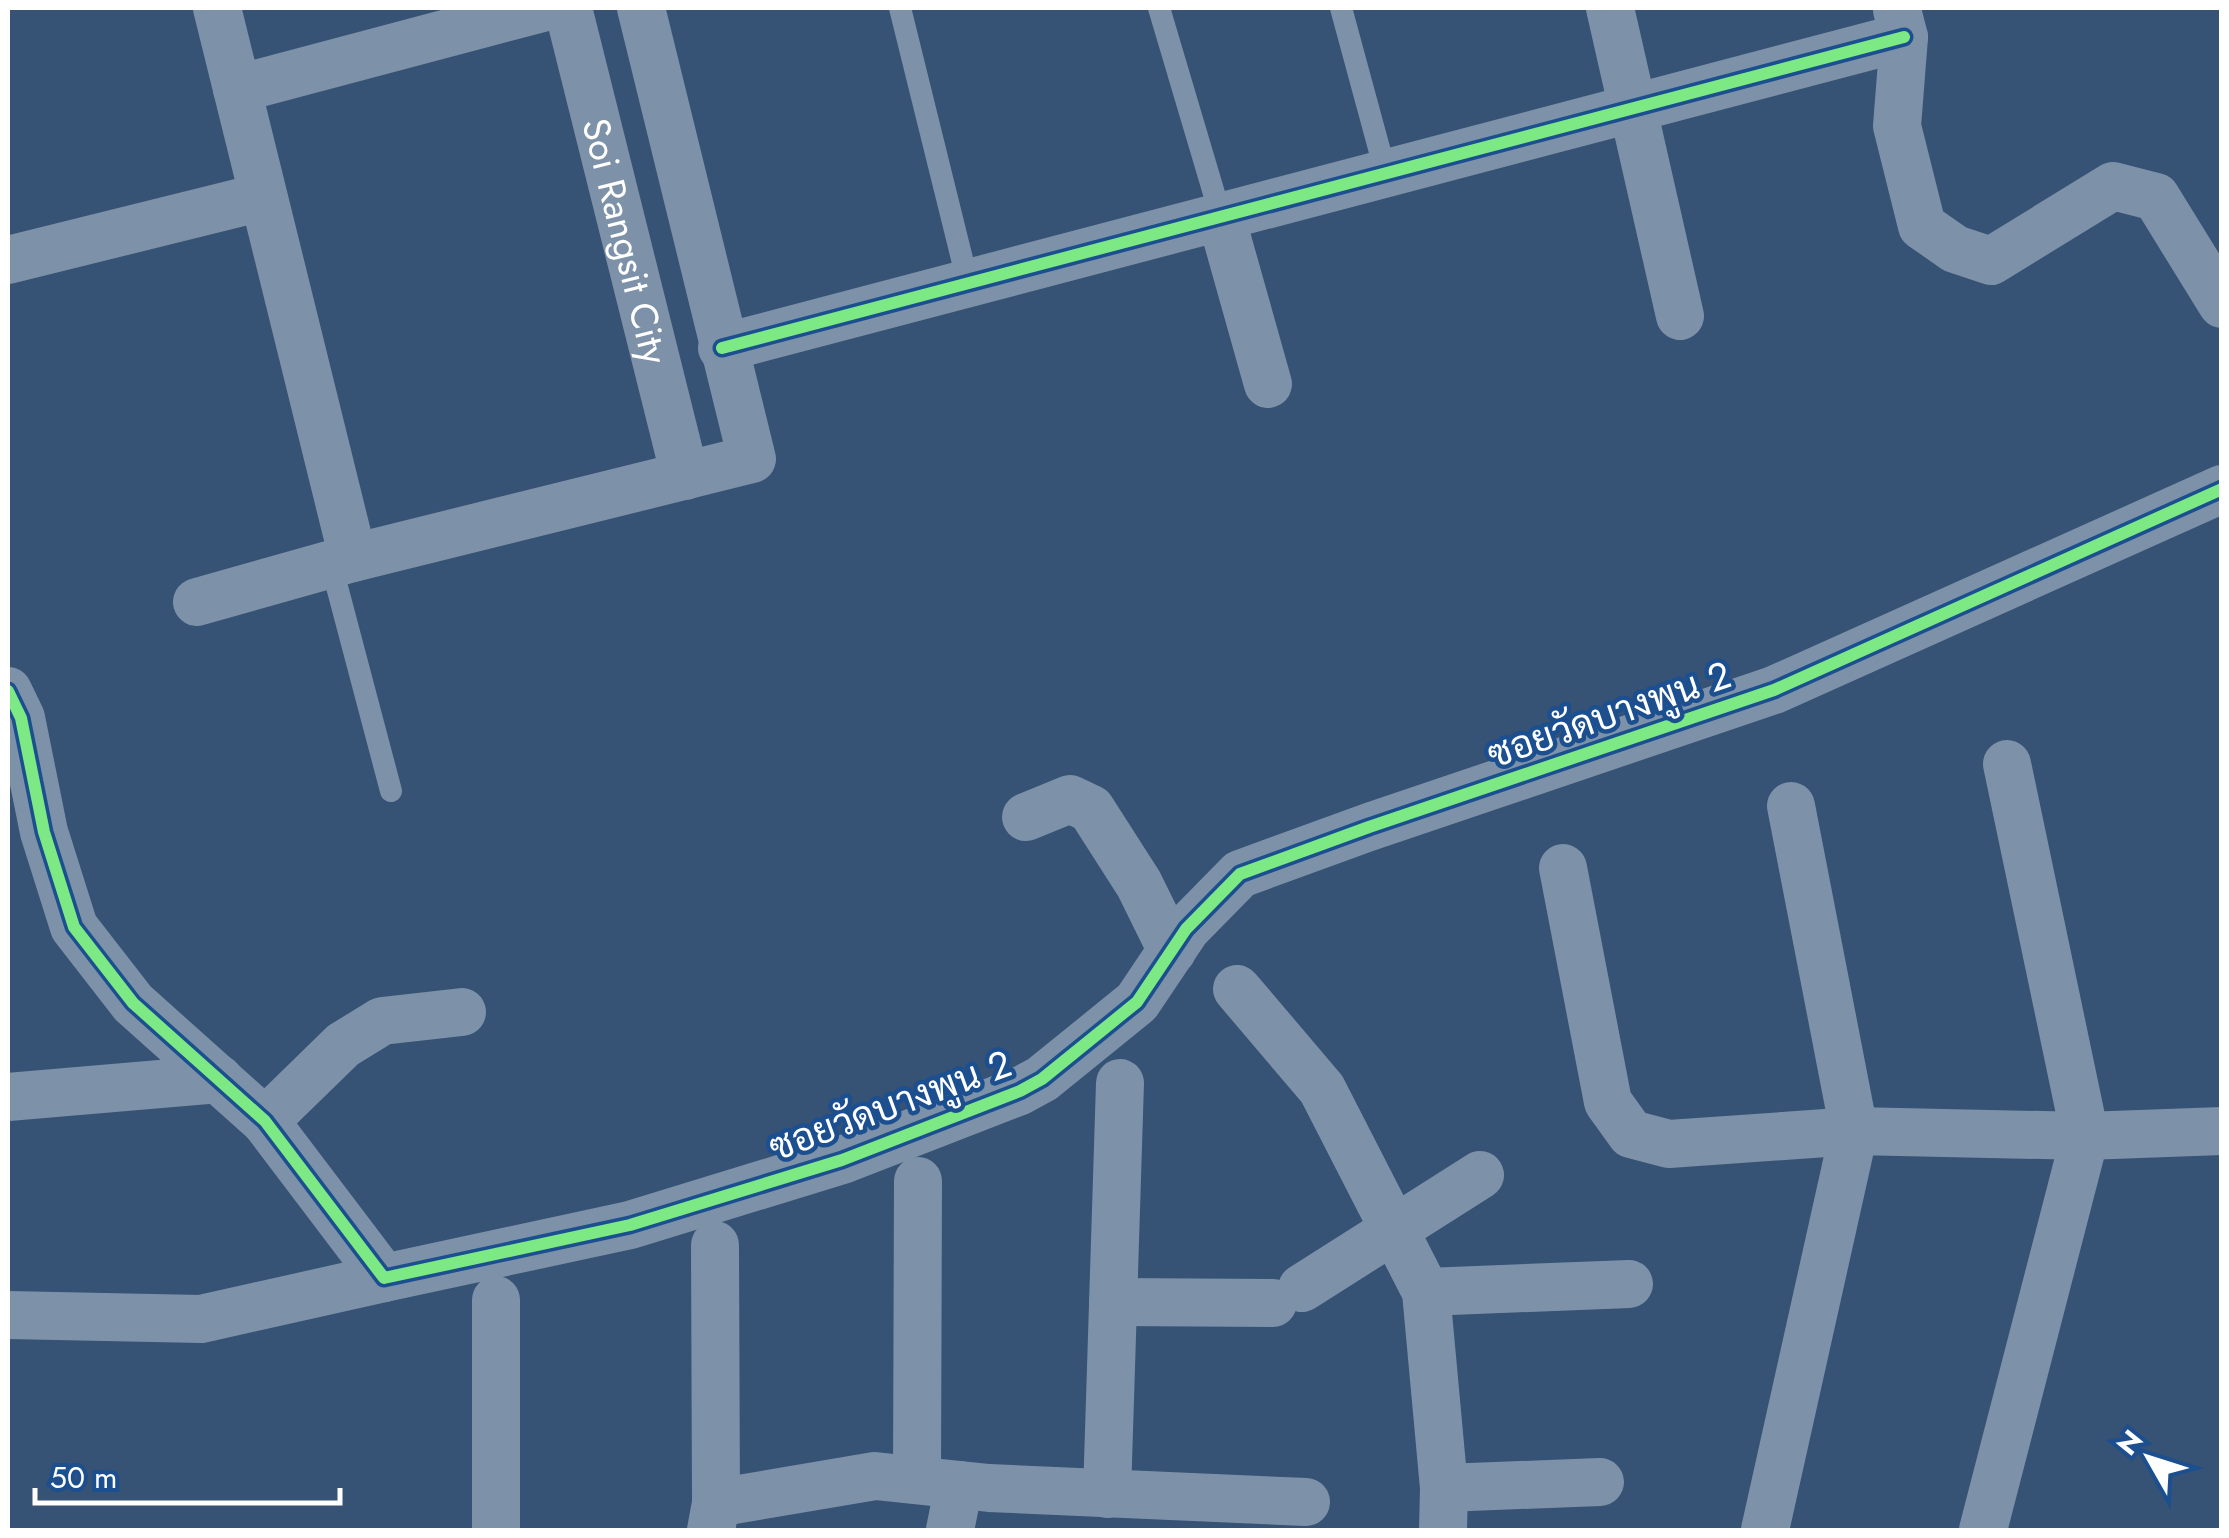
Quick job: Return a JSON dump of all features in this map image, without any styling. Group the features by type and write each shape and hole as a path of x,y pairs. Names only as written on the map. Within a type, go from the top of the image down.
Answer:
{"street":[{"path":"217,8 342,561"},
{"path":"237,88 542,8"},
{"name":"Soi Rangsit City","path":"568,8 685,476 752,459 641,8"},
{"path":"1610,8 1680,316"},
{"path":"722,348 1633,110 1900,22 1897,126 1922,226 1954,249 1991,261 2113,186 2156,197 2222,304"},
{"path":"8,260 262,197"},
{"path":"1221,217 1268,384"},
{"path":"197,602 342,561 685,476"},
{"name":"ซอยวัดบางพูน 2","path":"8,1315 201,1319 630,1225 842,1160 1042,1080 1137,1002 1186,929 1240,874 1774,690 2222,490"},
{"path":"8,690 21,718 44,832 74,928 134,1003 219,1079 279,1109 384,1278"},
{"path":"1983,1530 2086,1136 2007,764"},
{"path":"1026,817 1070,799 1091,809 1139,884 1172,951"},
{"path":"1765,1530 1854,1131 1791,806"},
{"path":"1563,868 1608,1102 1631,1134 1668,1144 1854,1131 2086,1136 2219,1146"},
{"path":"1237,989 1322,1089 1426,1292 1443,1509 1600,1482"},
{"path":"279,1109 343,1046 382,1022 462,1012"},
{"path":"8,1097 219,1079"},
{"path":"1107,1494 1120,1083"},
{"path":"1113,1302 1287,1295 1480,1174"},
{"path":"918,1181 938,1482 950,1530"},
{"path":"714,1245 713,1517 876,1476 1107,1494 1156,1514 1306,1502"},
{"path":"1426,1292 1629,1284"},
{"path":"496,1300 496,1530"}],"lane":[{"path":"900,8 968,284"},
{"path":"1159,8 1221,217"},
{"path":"1341,8 1386,174"},
{"path":"342,561 391,792"}],"cycle path":[{"path":"722,348 1904,37"},
{"path":"8,691 21,718 44,832 74,927 133,1003 265,1121 384,1278 630,1225 842,1160 1020,1091 1042,1079 1137,1002 1186,929 1240,874 1774,690 2222,489"}]}
